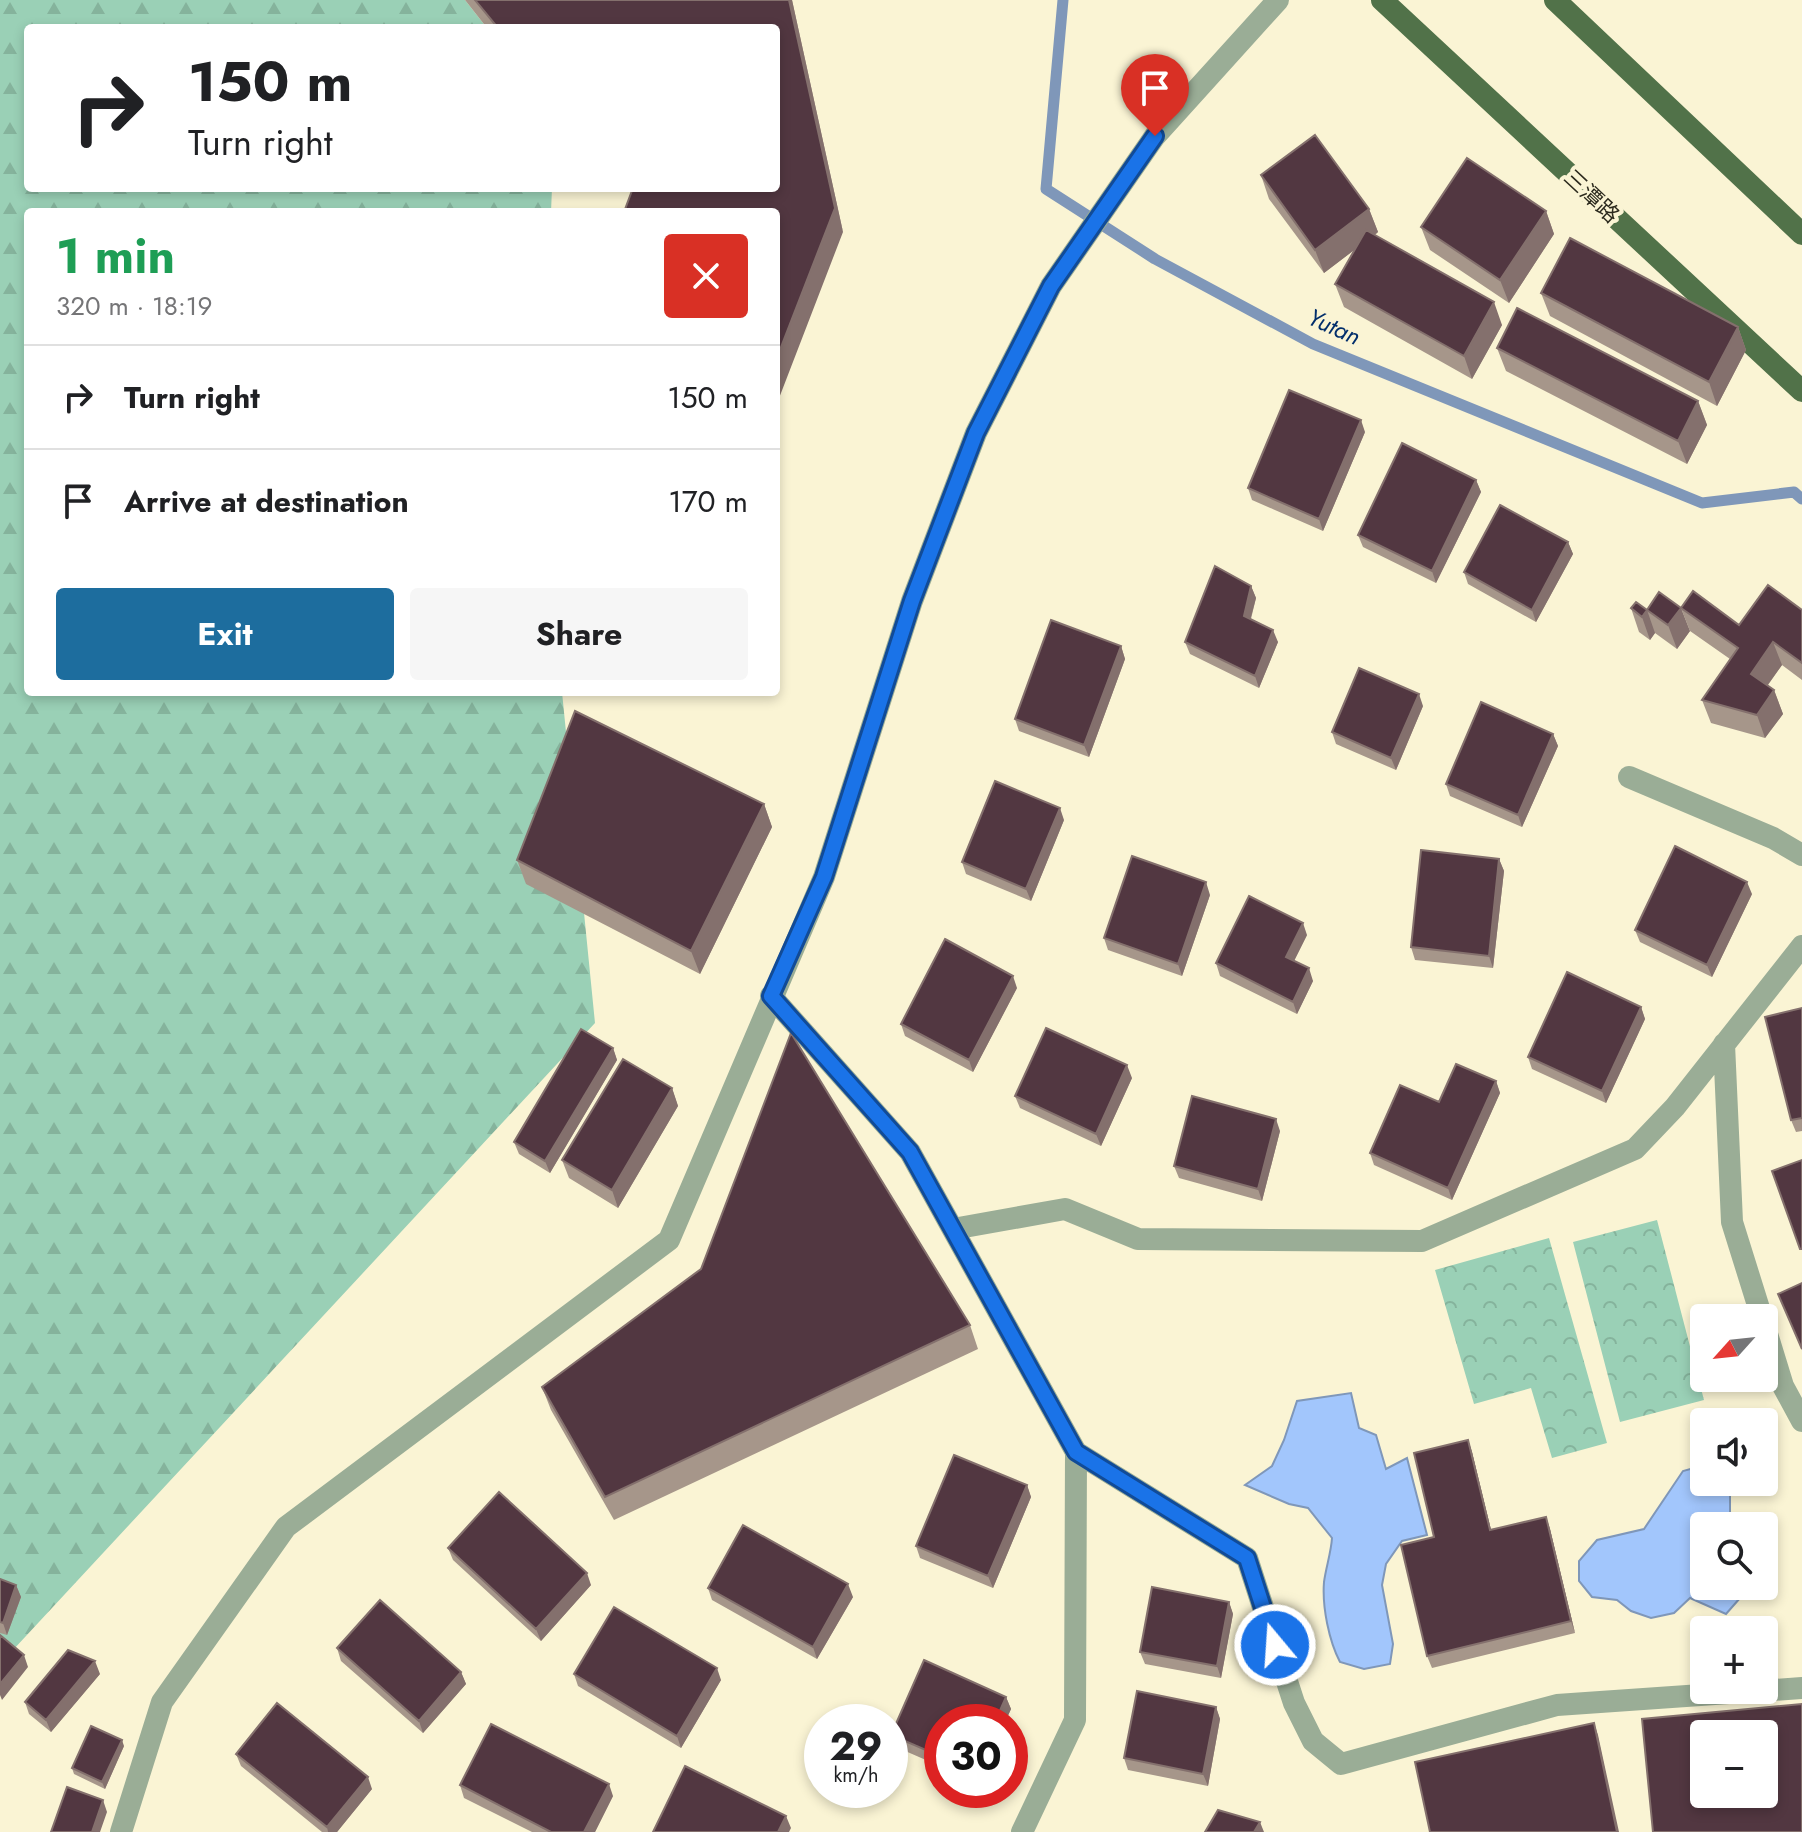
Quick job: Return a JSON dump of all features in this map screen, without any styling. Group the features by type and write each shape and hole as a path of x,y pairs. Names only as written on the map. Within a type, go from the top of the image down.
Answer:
{"main road":[{"name":"三潭路","path":"1382,0 1802,391"},
{"path":"1555,0 1802,234"}],"street":[{"path":"121,1832 162,1702 286,1527 669,1240 824,877 912,601 976,433 1051,286 1110,200 1155,136 1278,0"},
{"path":"1629,777 1773,838 1802,855"},
{"path":"953,1229 1065,1209 1138,1239 1422,1241 1635,1149 1675,1107 1802,946"},
{"path":"771,996 910,1152 1076,1452 1075,1720 1022,1832"},
{"path":"1724,1044 1732,1222 1758,1304"},
{"path":"1778,1370 1802,1421"},
{"path":"1076,1452 1247,1558 1294,1703 1313,1741 1341,1764 1557,1705 1802,1688"}],"green space":[{"path":"0,0 465,0 484,24 24,24 24,192 552,192 551,208 24,208 24,696 562,696 595,1023 0,1664"},
{"path":"1657,1220 1690,1346 1690,1392 1702,1392 1704,1400 1620,1422 1573,1242"},
{"path":"1549,1238 1607,1443 1552,1458 1531,1388 1474,1404 1435,1270"}],"water":[{"path":"1351,1393 1359,1428 1376,1435 1386,1469 1407,1458 1427,1535 1402,1541 1386,1564 1382,1585 1393,1644 1390,1664 1364,1669 1340,1662 1330,1634 1325,1613 1324,1582 1332,1538 1308,1508 1289,1504 1245,1485 1272,1466 1297,1401"},
{"path":"1690,1469 1690,1496 1730,1496 1730,1512 1690,1512 1690,1598 1674,1613 1651,1618 1631,1611 1617,1600 1592,1597 1579,1581 1579,1561 1597,1540 1644,1529 1683,1471"},
{"path":"1694,1600 1738,1600 1726,1614"}],"building":[{"path":"475,0 789,0 835,208 780,350 780,208 626,208 632,192 780,192 780,24 495,24"},
{"path":"1315,135 1369,209 1315,250 1261,175"},
{"path":"1467,158 1546,211 1500,280 1421,227"},
{"path":"1366,230 1494,302 1464,356 1335,284"},
{"path":"1570,238 1738,327 1709,382 1541,293"},
{"path":"1517,308 1698,401 1678,441 1497,348"},
{"path":"1289,390 1361,420 1319,519 1248,488"},
{"path":"1402,443 1476,480 1432,571 1358,535"},
{"path":"1500,505 1568,542 1532,610 1464,572"},
{"path":"1215,566 1251,586 1244,616 1273,630 1255,676 1185,642"},
{"path":"1768,585 1802,610 1802,663 1773,642 1751,674 1774,690 1757,715 1702,700 1738,648 1681,608 1693,591 1739,625"},
{"path":"1659,592 1681,608 1668,625 1647,610"},
{"path":"1636,602 1647,610 1642,617 1631,608"},
{"path":"1051,620 1121,646 1084,745 1015,719"},
{"path":"1359,668 1419,694 1391,758 1332,732"},
{"path":"1481,702 1553,734 1518,815 1446,784"},
{"path":"575,711 764,804 691,951 517,860"},
{"path":"995,781 1060,808 1026,889 962,862"},
{"path":"1675,846 1747,882 1707,965 1635,930"},
{"path":"1421,850 1499,859 1489,956 1411,947"},
{"path":"1132,856 1206,882 1178,964 1104,938"},
{"path":"1249,896 1303,923 1286,957 1309,968 1293,1002 1216,963"},
{"path":"945,939 1013,976 969,1060 901,1024"},
{"path":"1567,972 1641,1007 1602,1091 1528,1057"},
{"path":"1802,1008 1802,1118 1791,1120 1765,1017"},
{"path":"1046,1028 1127,1065 1096,1134 1015,1096"},
{"path":"581,1029 613,1048 545,1161 514,1142"},
{"path":"791,1033 970,1325 605,1497 542,1387 701,1269"},
{"path":"623,1059 672,1088 612,1190 562,1160"},
{"path":"1456,1064 1496,1081 1448,1188 1370,1153 1400,1085 1439,1102"},
{"path":"1192,1096 1276,1119 1258,1189 1174,1166"},
{"path":"1802,1160 1802,1249 1800,1249 1772,1171"},
{"path":"1802,1283 1802,1349 1778,1294"},
{"path":"1468,1440 1490,1530 1546,1517 1571,1621 1427,1656 1401,1545 1434,1537 1414,1453"},
{"path":"954,1455 1027,1485 988,1576 916,1546"},
{"path":"499,1492 587,1573 536,1629 448,1548"},
{"path":"743,1525 848,1584 813,1647 708,1588"},
{"path":"0,1579 16,1585 3,1623 0,1622"},
{"path":"1152,1587 1229,1602 1217,1666 1140,1652"},
{"path":"380,1600 461,1672 419,1721 337,1648"},
{"path":"614,1607 717,1668 677,1736 574,1674"},
{"path":"0,1635 24,1655 0,1684"},
{"path":"68,1650 95,1661 46,1720 25,1702"},
{"path":"924,1660 1006,1697 1003,1704 924,1704 924,1749 908,1742 908,1704 905,1704"},
{"path":"1137,1691 1216,1707 1203,1774 1124,1758"},
{"path":"277,1703 368,1777 327,1827 236,1754"},
{"path":"1802,1704 1802,1832 1653,1832 1642,1719"},
{"path":"1594,1723 1617,1832 1430,1832 1415,1762"},
{"path":"491,1724 609,1784 584,1832 551,1832 460,1785"},
{"path":"91,1726 122,1740 102,1782 72,1768"},
{"path":"685,1766 786,1816 778,1832 653,1832"},
{"path":"67,1787 103,1800 92,1832 51,1832"},
{"path":"1218,1810 1260,1822 1254,1832 1205,1832"}],"waterway":[{"name":"Yutan","path":"1063,0 1046,189 1155,259 1313,344 1702,503 1794,492 1802,499"}],"route":[{"path":"1155,136 1051,286 976,433 912,601 824,877 771,996 910,1152 1076,1452 1247,1558 1275,1645"}]}
